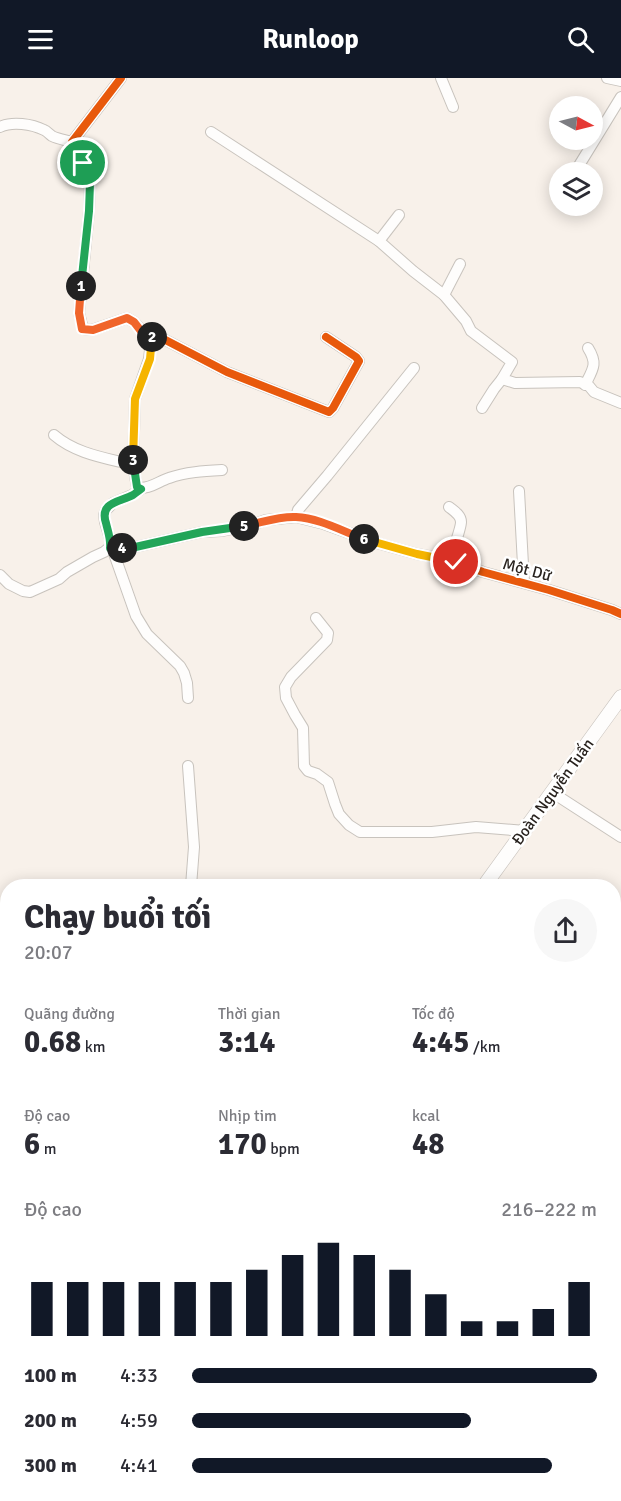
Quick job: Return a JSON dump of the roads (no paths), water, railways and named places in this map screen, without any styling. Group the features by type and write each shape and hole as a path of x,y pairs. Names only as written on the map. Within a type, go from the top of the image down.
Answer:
{"main road":[{"name":"Đoàn Nguyễn Tuấn","path":"489,879 621,698"}],"street":[{"path":"72,142 121,78"},
{"path":"441,78 453,107"},
{"path":"607,78 621,81"},
{"path":"581,162 621,97"},
{"path":"0,127 6,124 35,127 72,142 87,172 90,183 89,211 79,313 82,329 93,330 127,318 134,322 141,331 152,333 227,372 329,412 359,361 326,337"},
{"path":"211,132 379,241 444,295 466,321 471,331 513,362 482,408"},
{"path":"379,241 399,215"},
{"path":"444,295 460,264"},
{"path":"141,489 137,487 133,465 135,399 150,359 152,333"},
{"path":"585,385 595,364 588,348"},
{"path":"296,517 298,510 414,368"},
{"path":"502,379 515,382 572,381 585,385 594,392 621,404"},
{"path":"54,435 69,446 87,453 133,465"},
{"path":"188,698 187,683 180,666 147,634 136,616 111,548 104,515 113,503 167,478 186,473 222,470"},
{"path":"519,491 524,583"},
{"path":"449,507 456,512 461,522 450,560"},
{"name":"Một Dữ","path":"111,548 131,548 202,532 221,531 266,520 296,517 324,524 377,543 450,560 621,614"},
{"path":"0,575 9,584 30,592 59,579 67,572 111,548"},
{"path":"316,618 328,633 327,640 291,677 285,687 286,698 303,728 304,766 308,771 328,782 334,804 344,820 360,832 432,832 476,827 525,831"},
{"path":"188,766 194,847 192,879"},
{"path":"553,793 621,837"}]}
